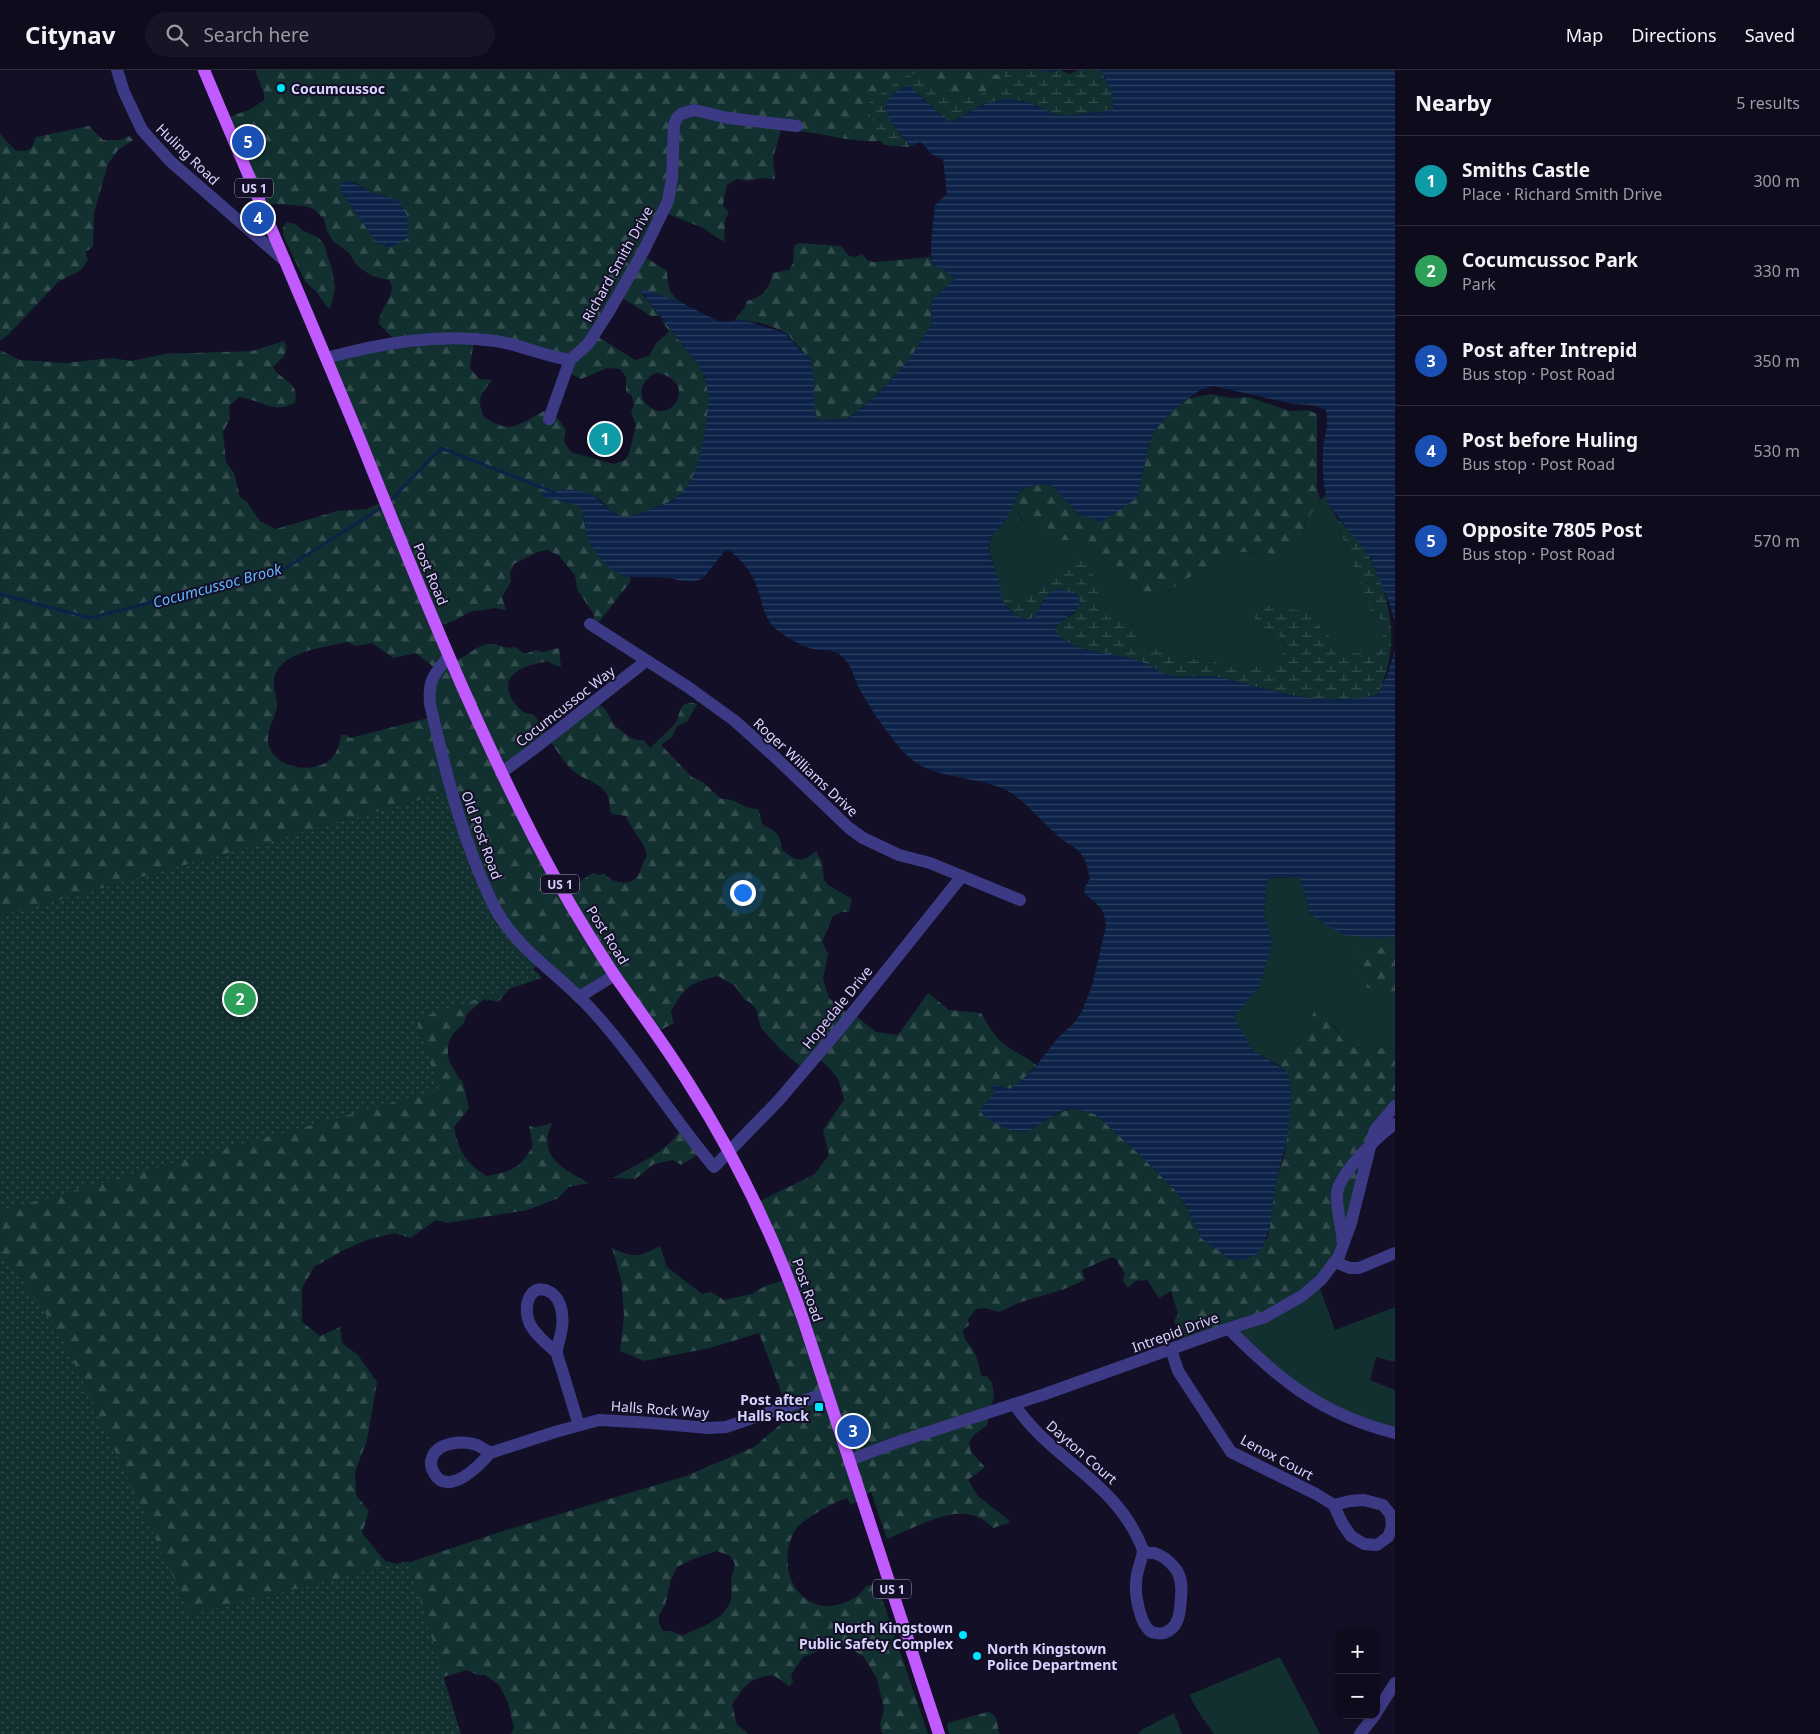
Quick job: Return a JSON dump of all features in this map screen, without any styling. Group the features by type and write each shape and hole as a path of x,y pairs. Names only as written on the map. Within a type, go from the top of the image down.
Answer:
{"main road":[{"name":"Post Road","path":"204,70 449,656 501,773 571,904 615,975 686,1078 730,1152 786,1269 939,1734"}],"street":[{"name":"Huling Road","path":"117,70 124,92 142,130 170,161 285,261"},
{"name":"Richard Smith Drive","path":"549,419 570,360 588,344 608,313 643,252 666,206 672,178 674,125 677,118 681,114 694,110 728,118 797,126"},
{"path":"326,358 412,339 452,337 497,341 570,360"},
{"name":"Roger Williams Drive","path":"590,624 688,688 734,722 863,838 899,855 930,863 1020,900"},
{"name":"Old Post Road","path":"449,656 432,677 429,692 430,704 454,805 480,877 492,904 513,936 530,954 579,996 622,1045 714,1167 730,1152"},
{"name":"Cocumcussoc Way","path":"501,773 646,662"},
{"name":"Hopedale Drive","path":"730,1152 779,1100 842,1026 962,876"},
{"path":"579,996 615,975"},
{"name":"Intrepid Drive","path":"850,1460 1265,1317 1302,1296 1321,1280 1335,1262 1343,1246 1354,1214 1375,1130 1395,1106"},
{"path":"1343,1246 1337,1190 1346,1173 1381,1134 1395,1124"},
{"path":"1335,1262 1350,1268 1359,1268 1395,1253"},
{"path":"557,1353 562,1331 560,1305 555,1295 547,1290 539,1290 532,1293 527,1301 526,1309 530,1323 557,1353 579,1425"},
{"path":"1229,1329 1270,1368 1298,1391 1349,1418 1395,1433"},
{"name":"Lenox Court","path":"1171,1349 1178,1371 1231,1452 1316,1494 1334,1505"},
{"name":"Halls Rock Way","path":"490,1453 600,1420 652,1422 708,1428 726,1427 827,1392"},
{"name":"Dayton Court","path":"1014,1404 1020,1415 1034,1430 1108,1494 1125,1516 1143,1550"},
{"path":"1364,1500 1383,1505 1391,1515 1392,1527 1388,1537 1377,1545 1364,1544 1351,1536 1342,1523 1334,1505 1364,1500"},
{"path":"1143,1550 1147,1553 1161,1556 1175,1567 1179,1574 1182,1592 1179,1617 1174,1627 1160,1634 1151,1632 1145,1625 1139,1611 1136,1584 1137,1568 1143,1550"},
{"path":"1380,1706 1395,1683"},
{"path":"1360,1734 1371,1719"}],"green space":[{"path":"255,70 990,70 995,74 1006,76 995,88 979,95 953,96 944,92 931,81 866,105 881,141 856,140 781,130 773,158 775,179 761,178 749,181 737,179 727,185 723,205 729,213 725,220 724,242 703,228 665,213 645,257 667,271 670,289 674,296 682,303 650,291 640,291 660,316 651,316 622,298 597,336 635,360 649,356 657,342 669,332 660,317 698,364 703,373 708,392 707,422 702,451 697,468 689,484 677,497 669,502 640,514 629,516 614,513 598,498 589,494 553,492 541,494 580,506 588,537 596,552 608,565 630,577 631,581 594,628 594,615 577,589 575,575 558,555 547,550 538,552 514,564 510,573 511,582 502,597 506,610 495,608 469,612 454,621 441,625 455,661 487,644 508,648 515,647 525,654 536,650 542,652 559,648 561,666 547,661 528,666 515,673 508,682 508,688 513,701 522,711 533,714 552,738 598,703 606,710 614,725 631,738 644,740 650,748 674,725 681,709 686,703 697,704 687,722 677,726 672,737 661,745 692,777 703,782 721,799 731,800 748,808 758,809 763,825 777,834 782,850 787,854 799,860 807,858 816,851 822,862 824,880 828,885 852,899 849,912 842,912 833,916 822,942 828,954 823,979 829,998 849,1015 852,1013 876,1032 898,1035 928,993 949,1010 981,1013 1000,1040 1036,1065 1023,1080 1010,1089 995,1085 993,1087 995,1091 991,1099 983,1105 984,1116 1012,1131 1026,1132 1063,1111 1076,1109 1095,1114 1175,1190 1186,1206 1201,1238 1232,1260 1267,1239 1275,1184 1285,1152 1291,1095 1288,1075 1280,1066 1287,1055 1305,1038 1314,1011 1328,1017 1348,1046 1375,1049 1385,1047 1395,1051 1395,1106 1381,1121 1346,1240 1302,1296 1184,1343 1174,1321 1178,1314 1171,1291 1159,1298 1147,1280 1135,1281 1128,1288 1122,1280 1125,1274 1116,1259 1112,1257 1082,1270 1085,1280 1062,1290 1021,1302 999,1312 985,1308 976,1309 968,1319 969,1325 963,1330 964,1335 975,1355 982,1376 987,1376 992,1383 994,1395 987,1425 973,1436 969,1443 971,1452 985,1467 968,1480 978,1496 1011,1522 993,1528 981,1519 968,1514 954,1514 926,1522 887,1539 871,1492 851,1505 847,1498 835,1503 812,1516 796,1529 790,1541 788,1566 791,1579 797,1590 805,1598 816,1604 830,1606 841,1604 855,1597 866,1587 877,1584 928,1734 882,1734 880,1725 884,1709 877,1679 864,1657 845,1645 803,1657 791,1675 793,1682 789,1686 773,1675 758,1678 748,1684 732,1704 737,1725 749,1734 511,1734 514,1728 508,1703 499,1685 485,1675 477,1675 467,1670 422,1683 0,1734 0,350 20,360 65,363 112,358 131,361 165,354 252,351 284,341 287,348 284,356 273,367 293,386 296,396 295,403 272,407 239,397 229,406 230,419 223,432 226,462 234,473 240,497 246,501 260,521 276,529 337,511 366,509 383,502 327,362 394,339 379,324 382,312 392,291 391,286 389,280 372,276 357,266 349,253 333,241 326,229 324,219 314,209 305,206 277,204 269,205 262,210 224,119 251,109 264,100 264,93","holes":["354,182 373,193 398,200 377,243 340,190 340,184","474,339 568,361 566,372 581,379 607,368 620,369 626,377 626,392 632,396 634,405 631,413 636,425 629,454 625,460 614,464 571,452 564,442 566,430 551,409 515,426 508,427 495,423 484,417 480,405 481,397 492,380 479,379 470,368","658,373 669,377 677,385 679,395 673,406 667,410 655,410 645,403 642,397 643,385 653,375","347,642 356,646 372,643 393,658 416,653 435,668 428,718 350,738 347,735 341,735 335,755 322,765 303,768 284,763 276,757 268,741 277,707 274,681 277,671 283,663 292,657 315,649","551,742 570,768 602,788 607,794 610,811 613,814 626,816 644,846 647,856 639,874 632,881 617,882 605,874 598,875 593,873 564,892 504,777","539,964 578,995 614,977 655,1033 674,1023 671,1012 684,991 695,983 718,976 735,986 744,999 751,1003 756,1009 761,1028 780,1049 803,1069 817,1057 835,1075 844,1100 823,1130 829,1155 815,1174 758,1202 788,1279 765,1286 752,1294 724,1300 711,1292 702,1294 667,1267 660,1246 646,1253 636,1255 626,1254 612,1248 621,1279 624,1316 620,1351 644,1361 710,1348 759,1333 790,1416 754,1447 686,1476 500,1532 401,1565 385,1561 362,1533 369,1511 356,1495 355,1472 367,1440 377,1382 358,1355 342,1343 340,1327 320,1336 302,1322 302,1288 314,1267 344,1250 369,1239 395,1233 410,1238 436,1220 448,1223 527,1210 559,1198 568,1187 589,1183 567,1170 554,1159 548,1144 548,1134 552,1123 538,1127 529,1126 533,1146 524,1160 509,1170 487,1176 473,1166 464,1156 454,1127 469,1108 462,1079 460,1080 450,1063 448,1045 452,1035 464,1023 467,1014 484,999 486,1001 498,1002 514,984","717,1551 730,1556 735,1564 731,1580 731,1599 728,1607 711,1622 682,1636 672,1631 663,1631 659,1623 659,1615 665,1605 671,1580 677,1567"]},
{"path":"990,70 1062,70 1070,74 1078,70 1100,70 1112,94 1113,110 1065,116 1055,114 1028,102 1006,99 984,104 951,122 943,117 919,94 886,107 892,123 910,145 909,147 884,145 881,141 866,105 903,77 916,73 946,93 970,96 995,87 1005,76 995,74"},
{"path":"89,126 103,140 120,140 129,136 133,140 118,150 108,164 94,213 93,247 85,252 88,260 81,270 58,282 0,341 0,134 15,150 26,151 32,147 36,137"},
{"path":"287,222 295,224 303,231 318,237 325,246 332,268 335,288 331,307 328,308 305,281 283,235 283,228"},
{"path":"799,243 841,246 849,256 856,257 862,254 868,261 875,262 930,257 933,266 942,268 956,279 932,300 931,325 909,360 881,391 848,419 818,420 814,409 814,380 810,357 787,334 779,329 760,323 734,321 745,307 747,301 765,292 770,283 772,273 789,270 793,263 794,246"},
{"path":"1210,394 1230,398 1249,397 1289,411 1308,410 1317,414 1317,488 1320,499 1305,523 1303,537 1291,553 1243,552 1224,556 1166,592 1148,596 1099,565 1070,540 1059,540 1041,536 1032,525 1023,521 1013,505 1019,491 1034,485 1051,485 1079,514 1137,498 1154,431 1174,409 1188,399"},
{"path":"1326,495 1329,505 1337,518 1371,612 1385,623 1380,650 1347,654 1321,628 1310,612 1254,624 1279,636 1287,648 1278,662 1243,670 1205,659 1181,658 1161,650 1138,647 1136,630 1127,621 1103,615 1098,600 1074,557 1065,568 1019,598 1002,600 999,591 999,581 989,552 990,541 994,531 1003,524 1013,505 1022,521 1032,525 1041,536 1059,540 1070,540 1099,565 1148,596 1166,592 1224,556 1243,552 1276,554 1303,537 1310,513"},
{"path":"1337,518 1355,537 1373,564 1383,588 1390,616 1391,642 1388,667 1378,694 1374,695 1345,699 1311,698 1280,693 1218,677 1179,677 1169,675 1142,662 1084,649 1063,639 1055,631 1058,623 1076,612 1043,600 1035,618 1024,619 1012,612 1002,600 1019,598 1064,568 1074,556 1087,561 1093,574 1103,614 1127,621 1136,630 1138,647 1161,650 1181,658 1205,659 1243,670 1278,662 1287,647 1279,636 1254,624 1257,604 1310,612 1321,628 1347,654 1380,650 1385,623 1371,612"},
{"path":"448,792 517,952 542,978 416,1019 439,1090 0,1211 0,916"},
{"path":"1300,877 1310,914 1377,938 1395,936 1395,1051 1385,1047 1375,1049 1348,1046 1334,1025 1304,1040 1280,1066 1252,1050 1233,1017 1259,987 1272,944 1264,914 1267,878"},
{"path":"1370,946 1395,949 1395,997 1379,994 1365,986 1355,972 1354,958 1360,948"},
{"path":"681,1127 700,1153 681,1165 673,1160 654,1164 635,1179 613,1178 661,1150 670,1143"},
{"path":"0,1248 63,1339 191,1615 408,1561 461,1734 0,1734"},
{"path":"1318,1283 1335,1330 1395,1307 1395,1362 1376,1357 1370,1380 1395,1390 1395,1433 1303,1394 1232,1332"},
{"path":"1280,1657 1320,1734 1214,1734 1189,1695"},
{"path":"987,1712 994,1715 1000,1734 949,1734 948,1723"},
{"path":"1174,1713 1182,1734 1138,1734 1143,1729"}],"water":[{"path":"1100,70 1395,70 1395,623 1390,605 1371,559 1329,505 1325,492 1323,471 1323,445 1327,419 1325,409 1310,405 1293,404 1213,386 1200,390 1174,409 1154,431 1137,498 1101,522 1079,514 1051,485 1034,485 1019,491 1009,515 993,534 989,545 990,556 999,580 1001,597 1008,608 1017,616 1029,619 1035,618 1042,602 1050,593 1055,590 1068,591 1078,595 1080,603 1057,626 1055,631 1063,639 1084,649 1142,662 1169,675 1179,677 1218,677 1280,693 1311,698 1361,698 1378,694 1387,675 1395,650 1395,936 1377,938 1343,935 1310,914 1300,877 1267,878 1264,914 1272,944 1259,987 1234,1017 1252,1050 1285,1070 1288,1075 1291,1095 1287,1140 1275,1184 1270,1227 1262,1248 1256,1255 1243,1260 1232,1260 1201,1238 1186,1206 1175,1190 1095,1114 1076,1109 1063,1110 1027,1132 1012,1131 1002,1127 984,1116 980,1111 992,1097 995,1091 993,1086 1010,1089 1032,1071 1057,1039 1075,1022 1082,1011 1092,986 1106,926 1100,907 1085,894 1084,888 1090,879 1083,856 1008,791 989,784 934,771 915,762 908,756 892,739 871,708 860,690 851,668 842,656 836,652 803,646 774,628 766,614 753,577 740,560 728,550 723,553 700,580 686,581 662,577 624,576 610,568 593,549 586,532 580,506 544,497 541,493 577,490 590,494 614,513 621,516 629,516 668,503 683,492 693,477 699,460 707,422 708,392 706,383 698,364 640,290 650,291 682,303 720,322 743,320 785,333 800,350 810,357 814,380 814,409 818,420 848,419 881,391 909,360 931,325 932,300 955,279 942,268 933,266 932,260 931,245 935,205 947,194 943,159 931,154 920,142 909,147 910,144 890,121 887,105 890,98 897,91 908,85 951,122 985,104 1006,99 1028,102 1055,114 1065,116 1113,110 1112,94"},
{"path":"348,180 373,193 398,200 407,215 408,238 390,248 377,243 340,190 340,184"}],"waterway":[{"path":"1043,70 1056,70"},
{"name":"Cocumcussoc Brook","path":"389,502 441,448 556,493"},
{"name":"Cocumcussoc Brook","path":"0,594 90,618 286,568 384,506"}],"place":[{"name":"Cocumcussoc","path":"281,88"},
{"name":"Opposite 7805 Post","path":"248,142"},
{"name":"Post before Huling","path":"258,218"},
{"name":"Smiths Castle","path":"605,439"},
{"name":"Cocumcussoc Park","path":"240,999"},
{"name":"Post after Halls Rock","path":"819,1407"},
{"name":"Post after Intrepid","path":"853,1431"},
{"name":"North Kingstown Public Safety Complex","path":"963,1635"},
{"name":"North Kingstown Police Department","path":"977,1656"}]}
